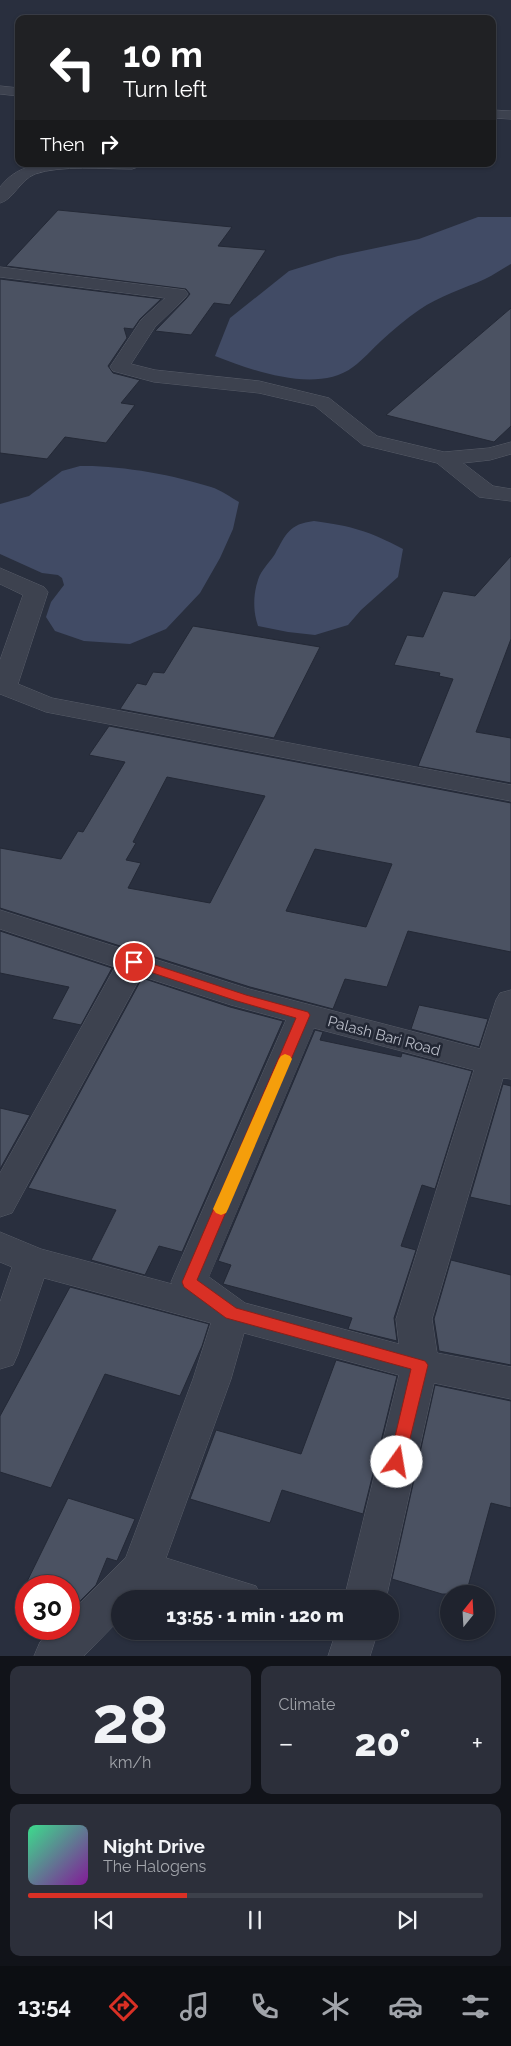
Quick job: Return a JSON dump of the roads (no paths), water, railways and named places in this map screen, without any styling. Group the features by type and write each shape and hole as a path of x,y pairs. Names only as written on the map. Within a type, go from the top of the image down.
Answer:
{"street":[{"path":"0,90 15,92"},
{"path":"496,115 511,116"},
{"path":"0,172 27,171 49,167"},
{"path":"0,198 19,176 27,171"},
{"path":"0,272 179,294 148,324 120,367 154,376 258,387 322,402 370,442 444,458 490,454 511,448"},
{"path":"444,458 487,492 511,494"},
{"path":"0,575 36,592 21,632 4,688 46,704 511,792"},
{"name":"Palash Bari Road","path":"0,920 242,998 502,1067"},
{"path":"0,1204 134,962"},
{"path":"365,1590 420,1365 414,1319 502,1067 511,1000"},
{"path":"232,1313 189,1282 304,1015"},
{"path":"0,1246 32,1261 232,1313 420,1365 511,1383"},
{"path":"0,1354 32,1261"},
{"path":"56,1656 142,1569 212,1379 232,1313"},
{"path":"142,1569 211,1590"}],"water":[{"path":"478,217 511,217 511,264 414,313 357,364 338,375 322,379 285,377 248,368 215,356 230,318 289,271 338,256 419,239"},
{"path":"80,466 129,469 180,479 215,488 239,502 233,529 220,558 200,593 166,629 130,644 84,641 55,631 46,617 51,602 64,585 62,578 58,575 42,573 0,554 0,504 29,496 62,471"},
{"path":"314,521 360,530 403,549 398,577 361,610 348,625 315,635 258,626 254,609 254,597 259,576 289,531 306,522"}]}
